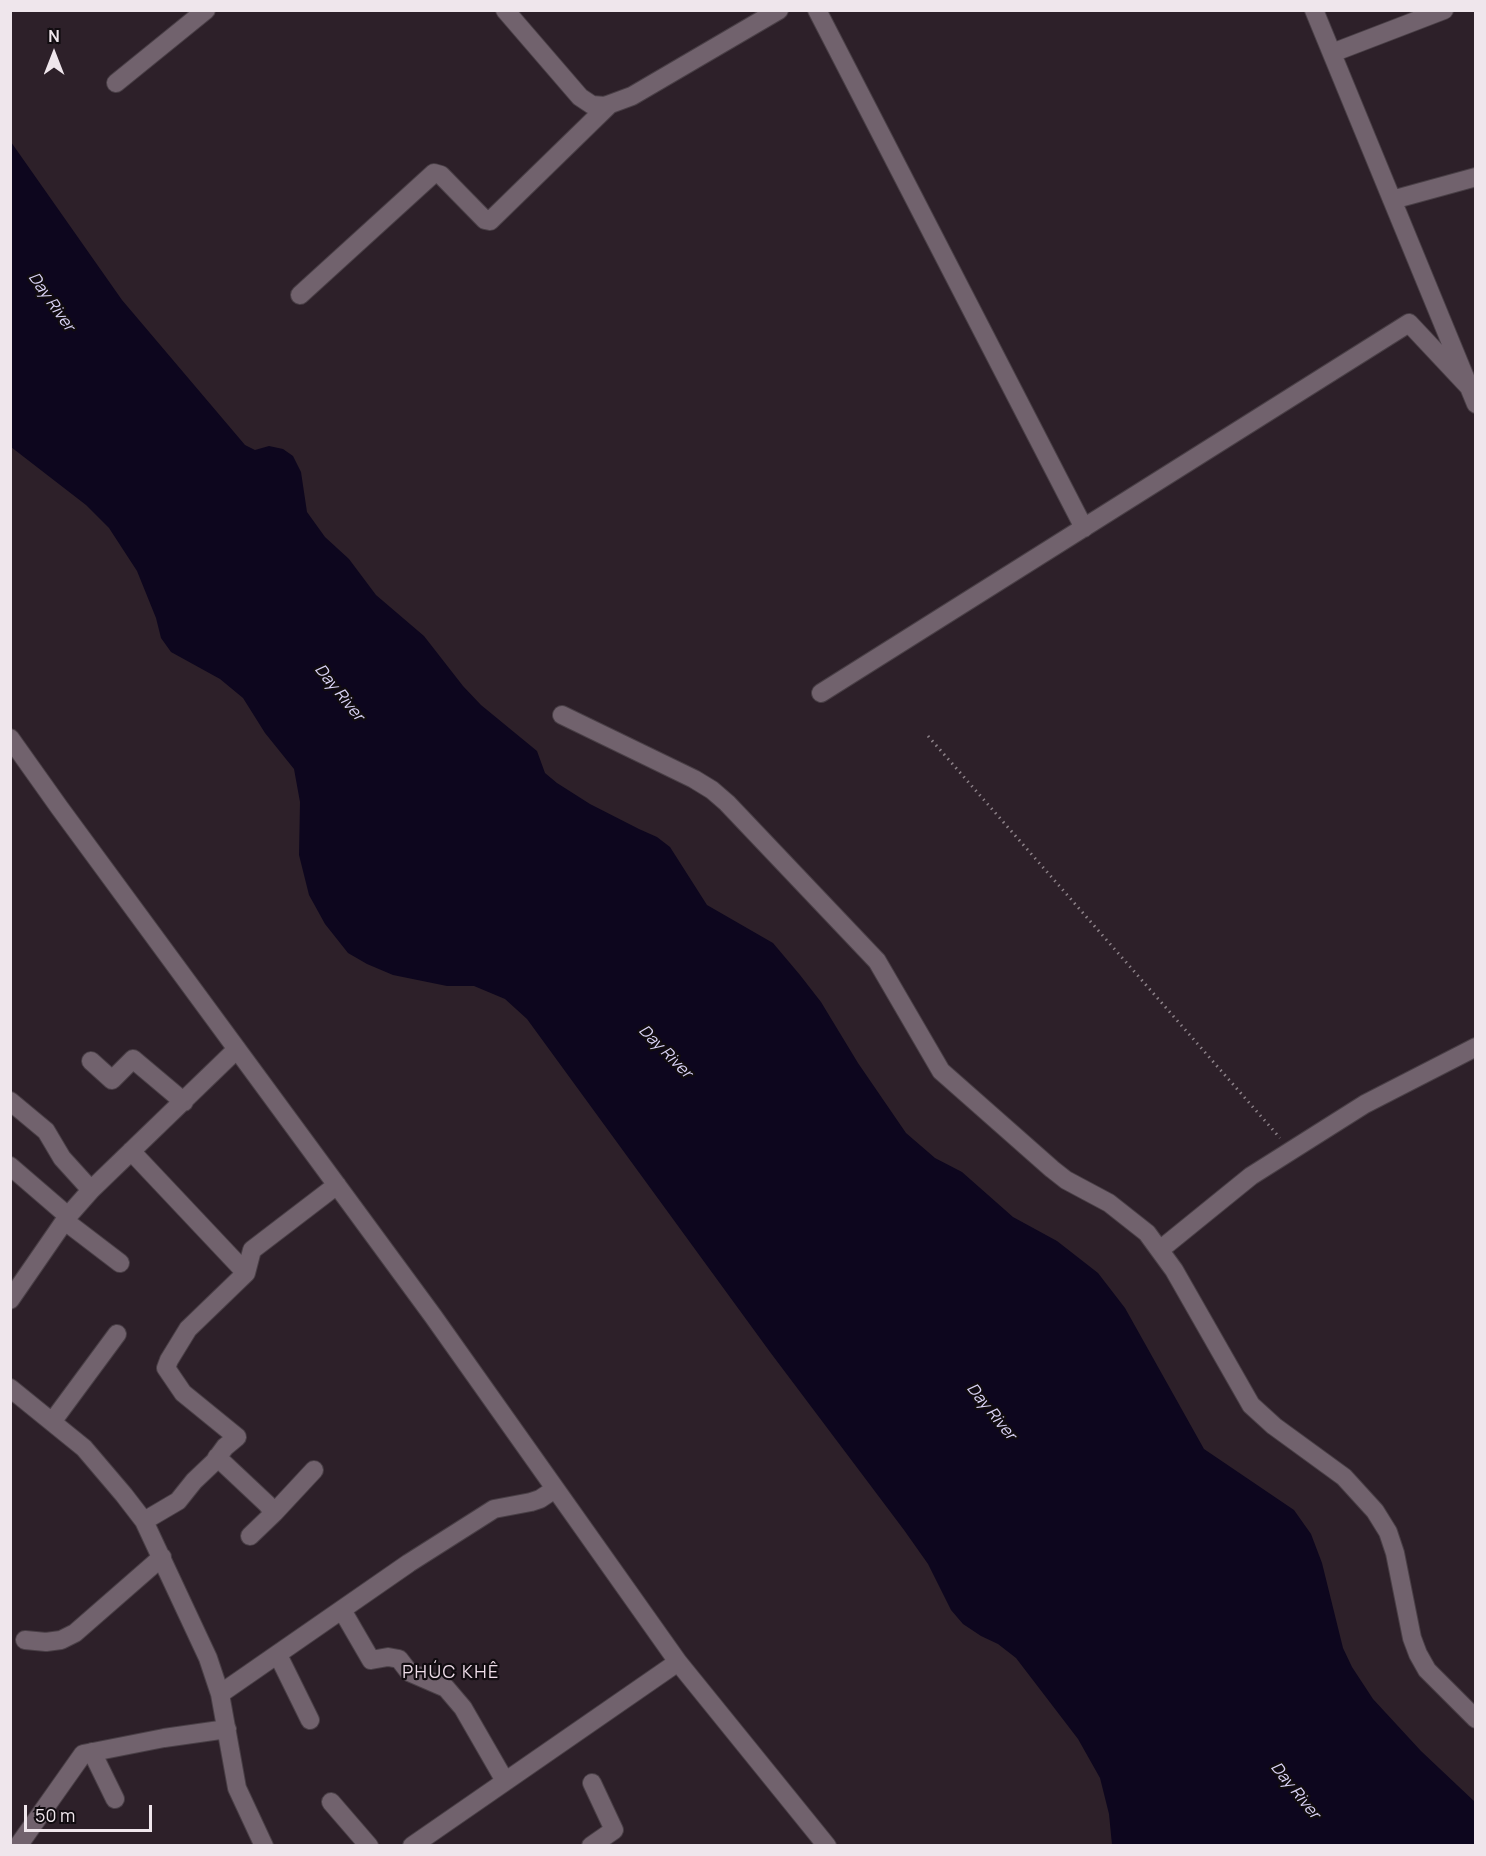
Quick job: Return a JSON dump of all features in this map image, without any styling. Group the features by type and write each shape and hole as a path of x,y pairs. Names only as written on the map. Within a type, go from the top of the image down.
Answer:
{"street":[{"path":"116,83 206,10"},
{"path":"505,10 580,97 592,105 609,105 632,96 779,10"},
{"path":"816,10 1084,528"},
{"path":"1314,10 1472,395"},
{"path":"1332,53 1444,10"},
{"path":"300,295 436,172 485,220 490,221 609,105"},
{"path":"1392,200 1476,177"},
{"path":"821,693 1409,323 1472,395"},
{"path":"562,715 694,779 727,803 877,961 941,1071 1052,1169 1066,1180 1109,1203 1147,1233 1161,1249 1174,1270 1251,1405 1274,1426 1344,1477 1375,1511 1388,1532 1395,1554 1412,1638 1418,1654 1427,1670 1476,1719"},
{"path":"10,738 433,1316 678,1662 827,1845"},
{"path":"1161,1249 1251,1176 1365,1104 1476,1047"},
{"path":"10,1300 67,1219 91,1190 237,1049"},
{"path":"91,1061 112,1080 133,1059 184,1102"},
{"path":"10,1101 46,1131 62,1158 91,1190"},
{"path":"131,1151 246,1273"},
{"path":"10,1166 67,1219 120,1263"},
{"path":"144,1521 178,1501 225,1447 237,1437 183,1393 166,1368 188,1329 246,1273 252,1250 337,1185"},
{"path":"52,1422 117,1334"},
{"path":"10,1388 84,1448 144,1521 208,1658 220,1694 237,1788 264,1845"},
{"path":"217,1457 274,1513"},
{"path":"249,1536 314,1470"},
{"path":"220,1694 409,1563 494,1509 531,1502 555,1489"},
{"path":"25,1640 46,1642 61,1640 75,1633 162,1557"},
{"path":"342,1610 371,1660 388,1657 399,1659 409,1672 446,1688 463,1708 505,1781"},
{"path":"278,1655 309,1720"},
{"path":"412,1845 678,1662"},
{"path":"18,1845 83,1754 164,1738 227,1730"},
{"path":"92,1752 115,1799"},
{"path":"591,1845 614,1830 592,1784"},
{"path":"332,1802 369,1845"}],"path":[{"path":"928,736 1291,1151"}],"water":[{"name":"Day River","path":"11,142 122,300 245,445 255,450 269,446 283,449 293,456 301,472 307,512 325,537 349,559 376,595 424,636 481,705 537,751 545,773 590,804 657,837 670,847 707,905 773,943 800,975 821,1002 858,1063 906,1133 935,1158 962,1172 1013,1217 1057,1241 1098,1273 1125,1308 1204,1449 1294,1510 1311,1534 1322,1563 1343,1648 1352,1667 1373,1699 1421,1751 1475,1802 1475,1845 1112,1845 1109,1814 1100,1778 1078,1739 1016,1658 998,1644 963,1624 951,1610 928,1564 904,1530 770,1352 527,1019 505,999 474,986 447,986 393,975 348,953 325,924 309,895 299,855 300,802 294,769 265,733 243,698 220,679 171,652 161,638 156,618 137,571 109,528 86,505 11,447"}],"district":[{"name":"PHÚC KHÊ","path":"451,1673"}]}
